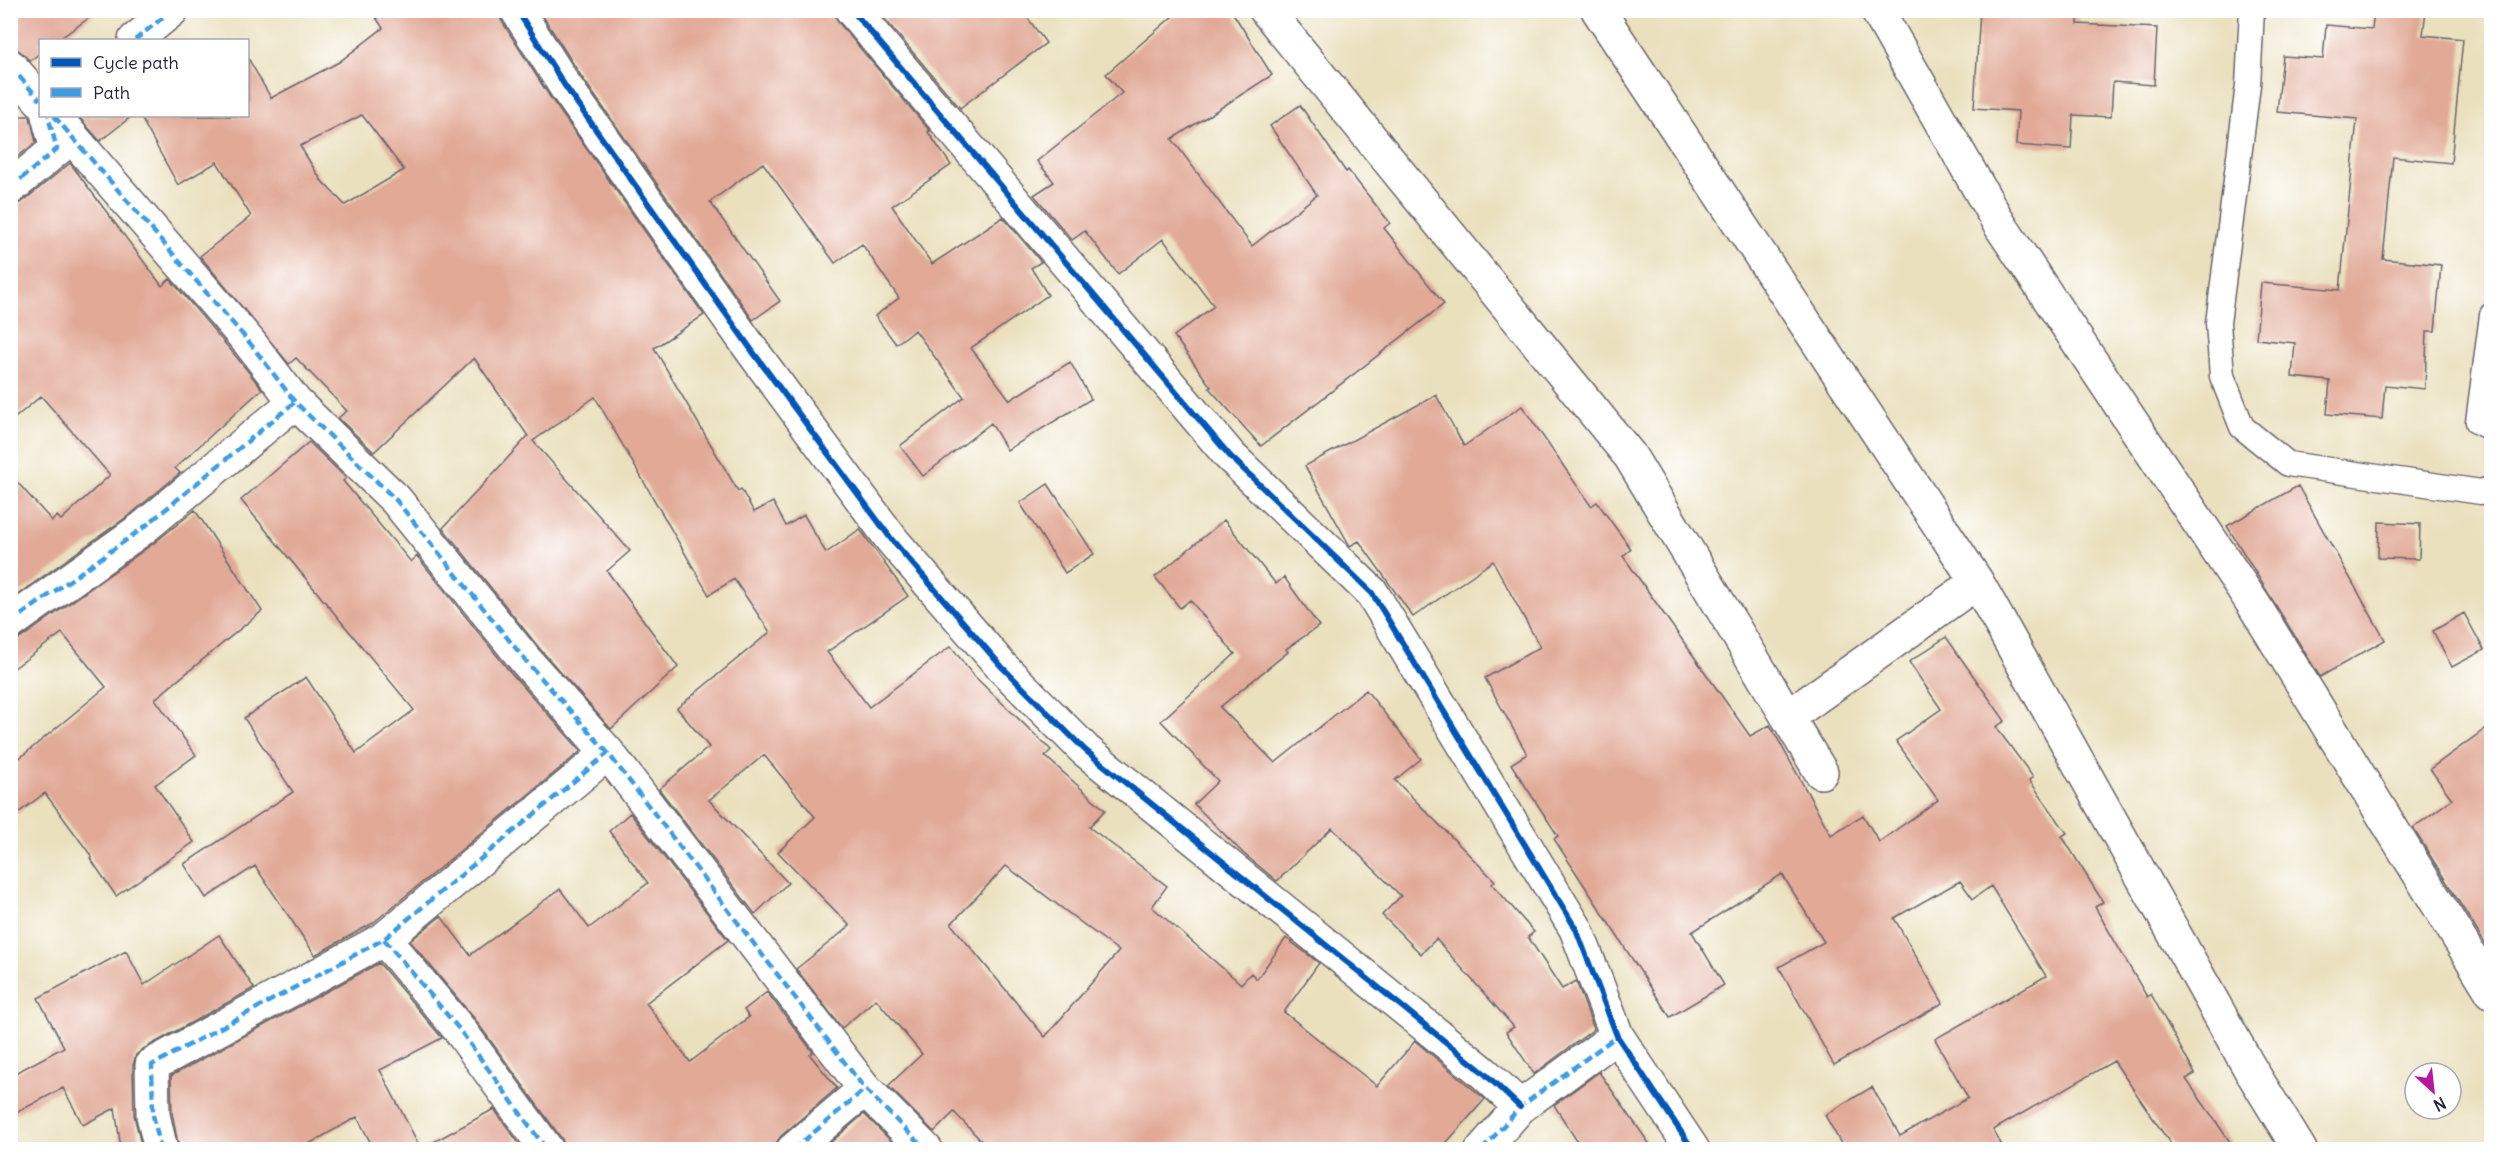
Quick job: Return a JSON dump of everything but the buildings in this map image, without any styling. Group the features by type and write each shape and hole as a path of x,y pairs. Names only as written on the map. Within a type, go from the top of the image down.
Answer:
{"street":[{"path":"136,39 172,10"},
{"path":"517,10 565,86 753,352 892,540 1002,667 1085,750 1474,1066 1520,1107"},
{"path":"852,10 1230,456 1372,593 1576,929 1617,1036 1693,1149"},
{"path":"1266,10 1630,456 1821,772"},
{"path":"1598,10 1977,582 2249,1067 2300,1149"},
{"path":"1876,10 2000,225 2254,605 2492,992"},
{"path":"10,66 39,99"},
{"path":"10,188 57,149 48,117"},
{"path":"55,117 249,342 295,402 396,500 526,661 608,753 865,1089 926,1149"},
{"path":"10,623 142,528 295,402"},
{"path":"1788,717 1977,582"},
{"path":"161,1149 153,1115 152,1065 384,939 608,753"},
{"path":"384,939 459,1029 547,1149"},
{"path":"1482,1149 1520,1107 1617,1036"},
{"path":"793,1149 865,1089"}],"lane":[{"path":"2252,10 2248,85 2218,323 2222,376 2242,427 2288,464 2481,492 2492,488"},
{"path":"2492,315 2478,422 2492,429"}],"marked path":[{"path":"136,39 172,10"},
{"path":"10,66 39,99"},
{"path":"10,188 57,149 48,117"},
{"path":"55,117 249,342 295,402 396,500 526,661 608,753 865,1089 926,1150"},
{"path":"10,623 143,528 295,402"},
{"path":"161,1150 153,1115 152,1065 384,939 608,753"},
{"path":"384,939 459,1029 547,1150"},
{"path":"1482,1150 1520,1107 1617,1036"},
{"path":"793,1150 865,1089"}],"cycle path":[{"path":"517,10 565,86 753,352 892,540 1002,667 1085,750 1484,1073 1520,1107"},
{"path":"852,10 1230,456 1372,593 1576,929 1617,1036 1693,1150"}]}
